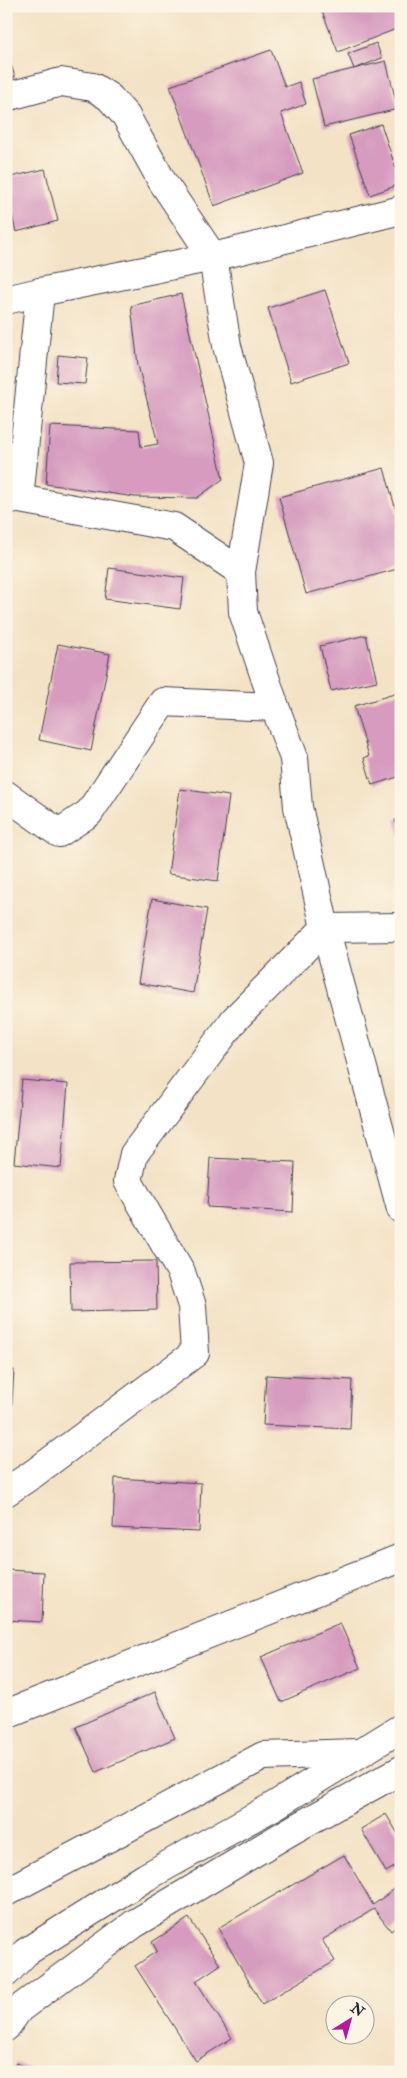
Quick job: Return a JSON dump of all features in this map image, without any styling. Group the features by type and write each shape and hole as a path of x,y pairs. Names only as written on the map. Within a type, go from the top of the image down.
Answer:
{"street":[{"path":"6,97 61,82 93,88 109,97 126,116 162,181 213,257 227,346 259,463 241,572 243,612 294,758 298,807 325,928 401,1209"},
{"path":"6,300 213,257 401,210"},
{"path":"40,292 19,500 174,527 241,572"},
{"path":"6,795 58,833 89,812 163,702 275,708"},
{"path":"6,1492 195,1353 192,1306 181,1272 128,1181 134,1154 235,1019 325,928 401,927"},
{"path":"6,1714 401,1558"},
{"path":"6,1973 26,1952 146,1878 272,1807 401,1728"},
{"path":"6,1892 263,1756 358,1753"},
{"path":"6,2027 19,2009 134,1924 294,1829 401,1770"}],"building":[{"path":"320,6 399,6 401,27 338,52"},
{"path":"376,43 382,58 354,69 348,54"},
{"path":"6,49 15,77 6,80"},
{"path":"271,50 285,87 299,82 306,104 281,113 303,173 214,206 170,86"},
{"path":"386,61 398,109 324,127 312,79"},
{"path":"381,124 401,184 370,195 349,135"},
{"path":"45,169 58,221 16,232 6,191 6,178"},
{"path":"325,290 349,363 291,382 268,308"},
{"path":"181,294 223,479 197,498 135,497 46,484 50,426 139,430 141,447 158,444 138,365 131,306"},
{"path":"58,355 88,358 85,384 56,382"},
{"path":"384,468 397,514 401,513 401,568 306,594 279,497"},
{"path":"109,568 184,578 180,609 105,599"},
{"path":"366,635 377,681 331,691 320,646"},
{"path":"58,644 110,654 91,751 39,740"},
{"path":"401,692 401,776 372,785 364,758 369,756 354,706"},
{"path":"180,789 229,796 218,881 168,874"},
{"path":"401,818 401,836 400,836 395,820"},
{"path":"152,899 207,909 193,993 138,983"},
{"path":"22,1080 68,1084 61,1168 14,1163"},
{"path":"210,1158 295,1162 293,1212 207,1207"},
{"path":"156,1261 157,1310 71,1312 70,1262"},
{"path":"6,1370 14,1370 11,1420 6,1419"},
{"path":"266,1375 352,1380 350,1429 263,1425"},
{"path":"115,1478 201,1483 199,1532 113,1528"},
{"path":"6,1570 44,1572 42,1622 6,1620"},
{"path":"340,1623 360,1668 281,1702 261,1657"},
{"path":"155,1692 175,1738 96,1772 76,1727"},
{"path":"386,1814 401,1839 401,1863 386,1872 361,1829"},
{"path":"344,1855 373,1905 401,1884 401,1923 391,1931 374,1909 322,1940 335,1961 262,2004 218,1928"},
{"path":"189,1918 220,1965 196,1981 232,2038 196,2061 135,1966 157,1951 152,1942"},
{"path":"16,2063 38,2072 12,2072"}]}
